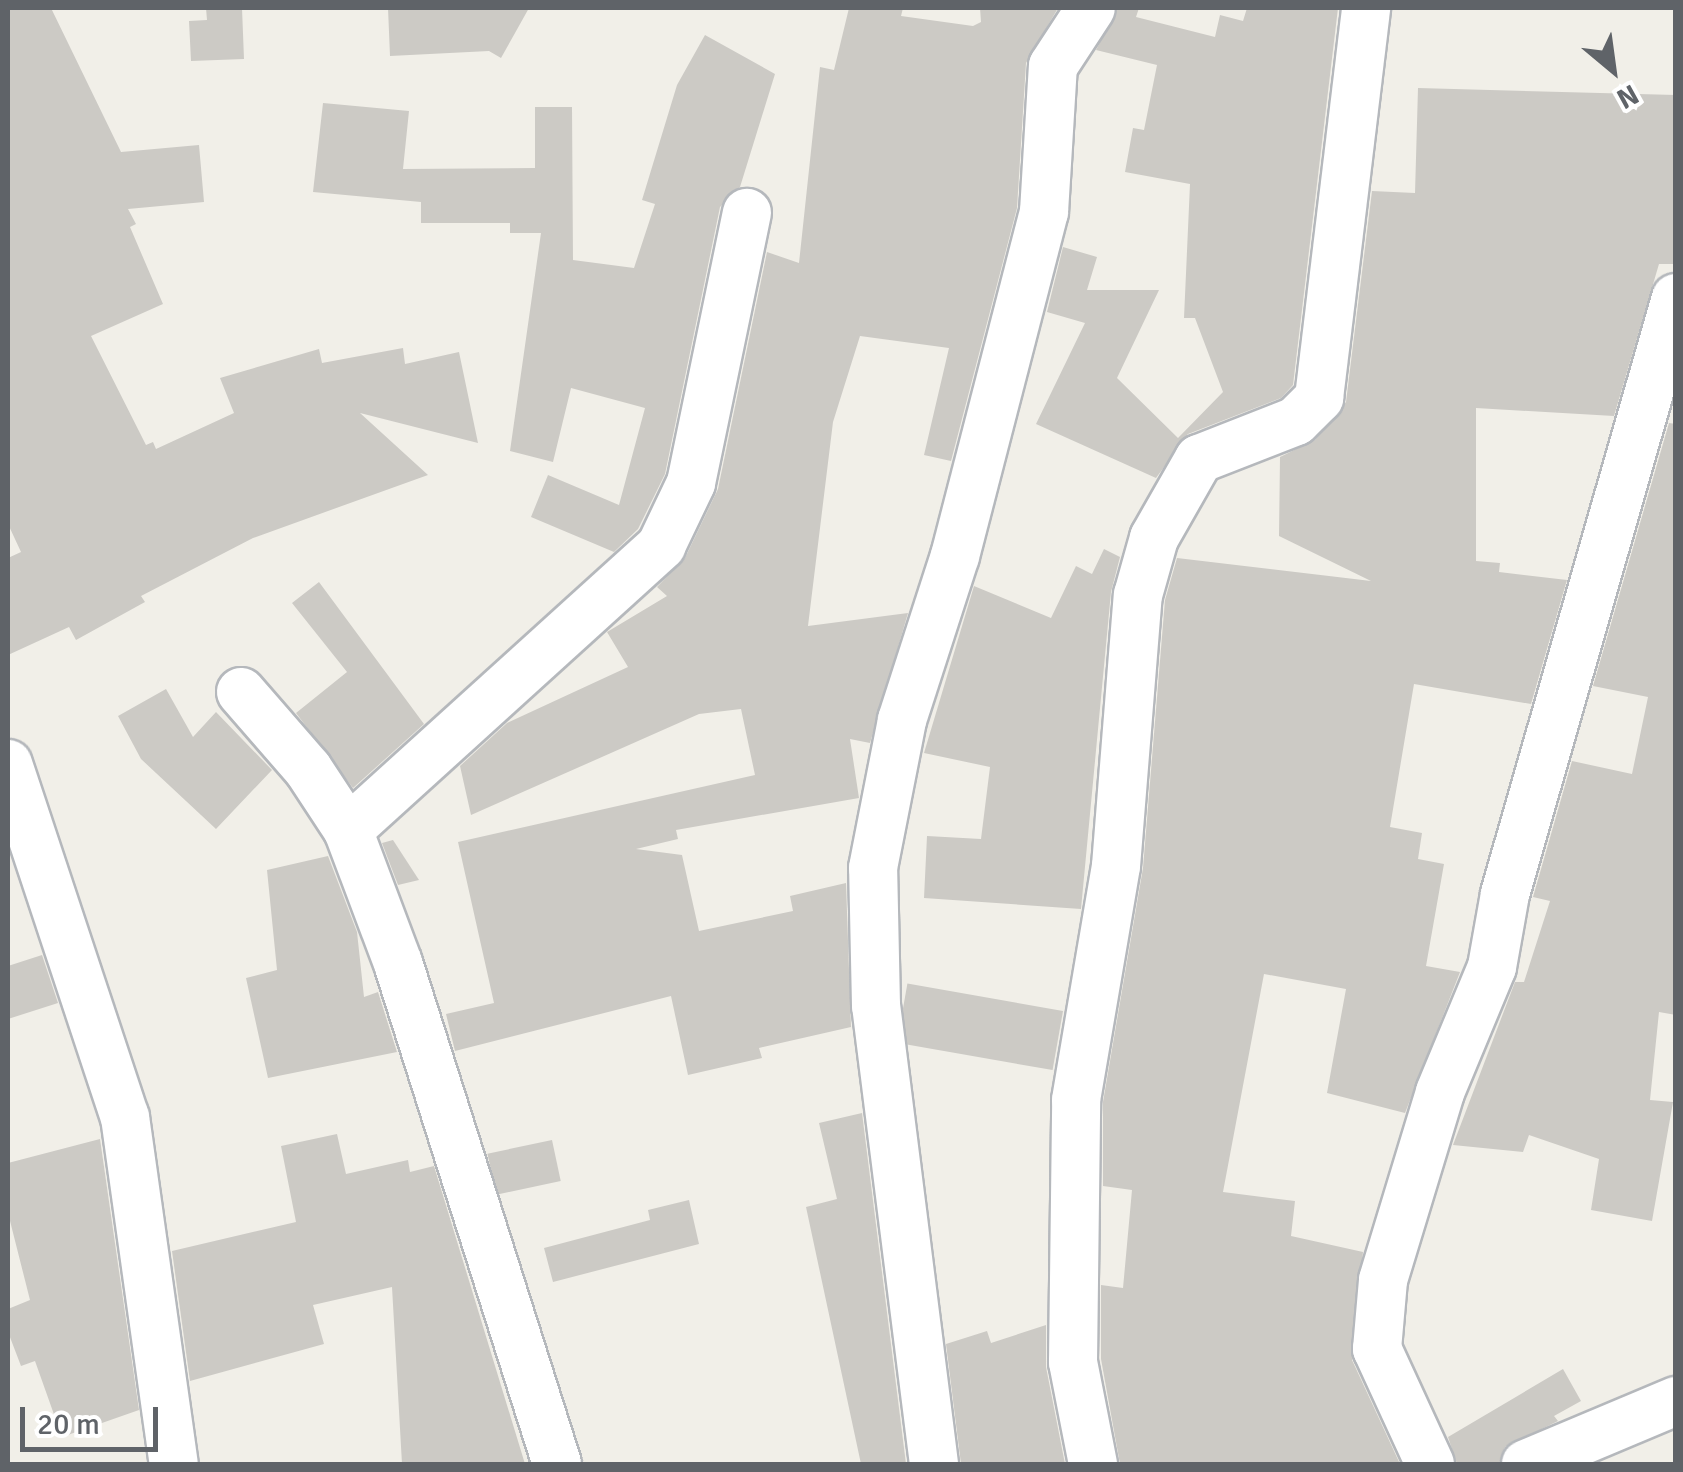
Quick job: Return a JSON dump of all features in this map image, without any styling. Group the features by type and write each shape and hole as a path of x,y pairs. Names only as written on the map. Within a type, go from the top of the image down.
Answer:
{"street":[{"path":"934,1464 876,1006 873,868 902,720 955,556 1044,212 1053,66 1090,8"},
{"path":"1093,1464 1073,1362 1076,1100 1116,866 1138,595 1154,538 1199,460 1296,421 1319,398 1366,8"},
{"path":"348,830 661,546 690,483 747,213"},
{"path":"1430,1464 1377,1350 1383,1280 1440,1092 1492,967 1504,894 1676,298"},
{"path":"240,692 308,768 348,830 398,964 557,1464"},
{"path":"8,764 125,1117 174,1464"},
{"path":"1541,1461 1676,1401"}],"building":[{"path":"8,8 51,8 121,152 199,145 204,202 128,209 136,224 130,227 163,304 91,336 146,445 153,442 156,449 234,413 220,378 319,349 322,363 403,348 405,364 459,352 478,443 360,413 428,475 253,538 141,596 145,602 76,640 69,627 8,655 8,558 21,552 8,524"},
{"path":"206,8 242,8 244,59 191,61 189,21 207,20"},
{"path":"388,8 529,8 501,58 489,51 390,56"},
{"path":"849,8 903,8 901,16 973,26 981,22 980,8 1058,8 1026,63 1017,208 951,461 924,455 949,348 860,336 833,422 808,626 908,613 870,743 850,739 859,798 676,830 678,839 636,849 682,855 699,931 793,911 790,896 846,883 851,1027 759,1048 762,1058 688,1075 671,996 455,1051 446,1014 494,1003 458,842 755,775 741,709 699,714 471,815 460,766 507,723 628,667 607,632 667,596 657,587 685,558 718,489 767,252 799,263 820,67 834,70"},
{"path":"1118,8 1139,8 1136,17 1215,37 1220,15 1243,21 1247,8 1338,8 1293,385 1281,398 1188,434 1156,478 1036,424 1085,323 1047,312 1063,247 1097,257 1087,290 1159,290 1117,378 1178,438 1223,392 1195,318 1184,318 1190,184 1125,172 1133,128 1144,130 1157,65 1096,50"},
{"path":"705,35 775,74 740,187 720,207 665,474 638,529 614,552 531,517 548,475 619,505 645,408 571,388 553,462 510,451 541,233 510,233 510,223 421,223 421,202 313,192 323,103 409,111 403,169 535,168 535,107 572,107 573,260 634,268 655,204 642,200 677,85"},
{"path":"1418,88 1676,95 1676,264 1659,264 1614,416 1476,408 1476,561 1500,563 1499,572 1567,580 1531,704 1414,684 1390,827 1422,833 1418,859 1444,864 1426,966 1460,972 1405,1113 1327,1093 1346,989 1264,974 1223,1192 1295,1201 1291,1236 1363,1252 1352,1360 1400,1464 1120,1464 1101,1359 1101,1285 1123,1288 1132,1190 1103,1186 1103,1102 1143,868 1165,600 1177,558 1371,581 1279,536 1280,457 1315,440 1346,402 1372,191 1415,193"},
{"path":"1669,423 1676,424 1676,1015 1659,1012 1650,1100 1673,1102 1652,1221 1591,1210 1599,1159 1529,1135 1523,1152 1453,1145 1515,982 1524,982 1550,901 1533,897 1572,761 1632,774 1648,697 1593,686"},
{"path":"1104,549 1120,557 1111,592 1081,909 924,898 927,836 981,839 990,767 924,753 974,586 1051,618 1076,566 1092,574"},
{"path":"319,582 424,724 353,788 296,713 347,672 292,603"},
{"path":"166,689 193,737 216,712 272,770 216,829 141,759 118,716"},
{"path":"393,840 419,880 398,885 382,843"},
{"path":"328,856 357,932 364,997 378,992 397,1052 268,1078 246,978 277,970 267,870"},
{"path":"42,955 58,1003 8,1019 8,966"},
{"path":"907,984 1063,1011 1053,1070 897,1043"},
{"path":"862,1113 906,1464 861,1464 806,1207 837,1199 819,1123"},
{"path":"337,1134 346,1174 408,1160 410,1172 434,1166 525,1464 402,1464 392,1287 313,1305 324,1344 190,1381 172,1251 296,1222 281,1146"},
{"path":"100,1139 139,1410 62,1437 35,1361 21,1366 8,1332 8,1309 30,1300 8,1213 8,1163"},
{"path":"552,1140 561,1181 496,1195 487,1154"},
{"path":"689,1200 699,1244 553,1282 544,1248 650,1220 648,1210"},
{"path":"1046,1325 1046,1367 1065,1464 961,1464 946,1344 987,1331 991,1343"},
{"path":"1563,1369 1581,1401 1554,1416 1558,1421 1505,1447 1499,1464 1457,1464 1448,1437"}]}
